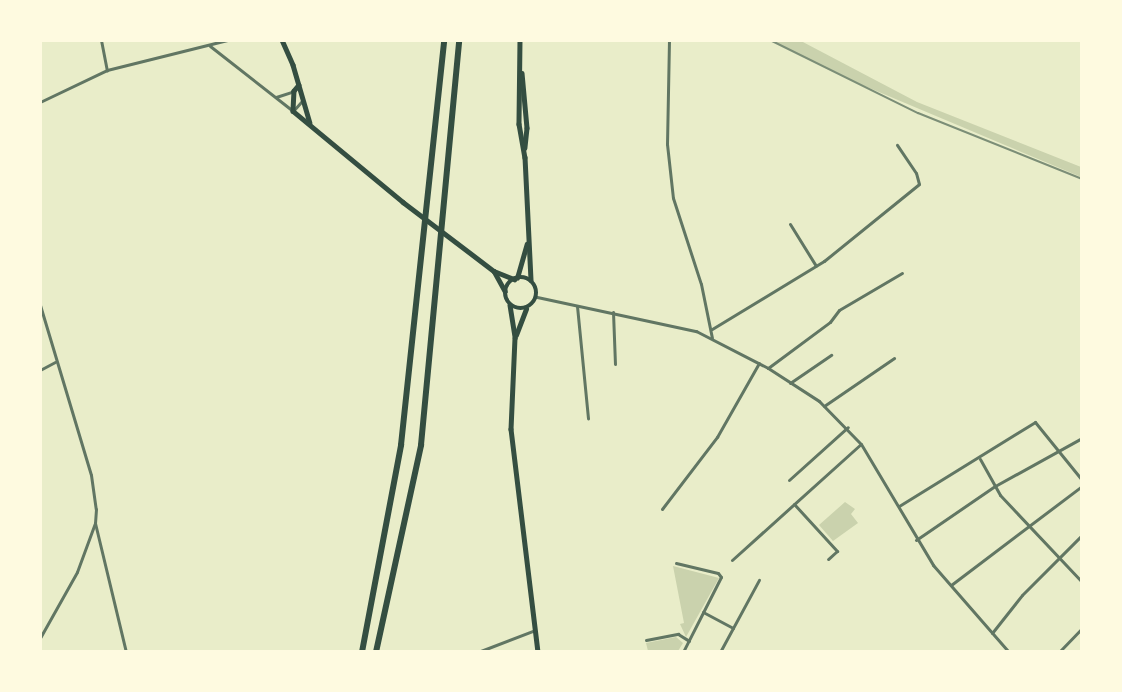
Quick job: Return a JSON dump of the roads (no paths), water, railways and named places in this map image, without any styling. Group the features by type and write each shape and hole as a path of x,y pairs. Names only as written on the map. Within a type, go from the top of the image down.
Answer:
{"highway":[{"path":"362,651 401,445 424,260 444,40"},
{"path":"376,651 421,445 459,40"}],"main road":[{"path":"282,40 310,123"},
{"path":"520,40 519,124 524,152"},
{"path":"515,338 526,309 537,297 531,280 524,152 526,100 520,68"},
{"path":"299,85 294,91 293,111 417,213 494,271 515,278 531,280"},
{"path":"505,291 515,278 529,238"},
{"path":"494,271 510,305 515,338 511,429 538,651"},
{"path":"510,305 526,309"}],"street":[{"path":"101,40 107,70"},
{"path":"40,102 107,70 227,40"},
{"path":"669,40 668,144 673,198 712,329 712,338"},
{"path":"210,46 293,111 302,101"},
{"path":"276,98 294,91"},
{"path":"712,329 816,266 919,184 916,173 897,145"},
{"path":"790,224 816,266"},
{"path":"768,368 830,322 840,310 902,273"},
{"path":"537,297 696,331 768,368 824,406 848,427 861,444 899,506 916,540 951,585 1009,651"},
{"path":"577,306 588,418"},
{"path":"41,308 91,475 95,523 126,651"},
{"path":"613,312 615,364"},
{"path":"790,382 831,355"},
{"path":"824,406 894,358"},
{"path":"40,369 56,362"},
{"path":"662,509 717,437 759,363"},
{"path":"899,506 980,459 1035,422 1055,450 1082,480"},
{"path":"789,480 848,427"},
{"path":"916,540 995,486 1055,450 1082,438"},
{"path":"732,560 861,444"},
{"path":"980,459 995,486 1082,582"},
{"path":"951,585 1082,486"},
{"path":"794,504 837,551 828,559"},
{"path":"40,638 73,580 95,523"},
{"path":"992,633 1022,595 1082,535"},
{"path":"676,563 721,575 683,651"},
{"path":"720,651 759,580"},
{"path":"704,612 733,628"},
{"path":"1059,651 1082,628"},
{"path":"478,651 536,630"},
{"path":"646,640 678,634 689,641"}],"railway":[{"path":"770,40 918,113 1082,179"}]}
